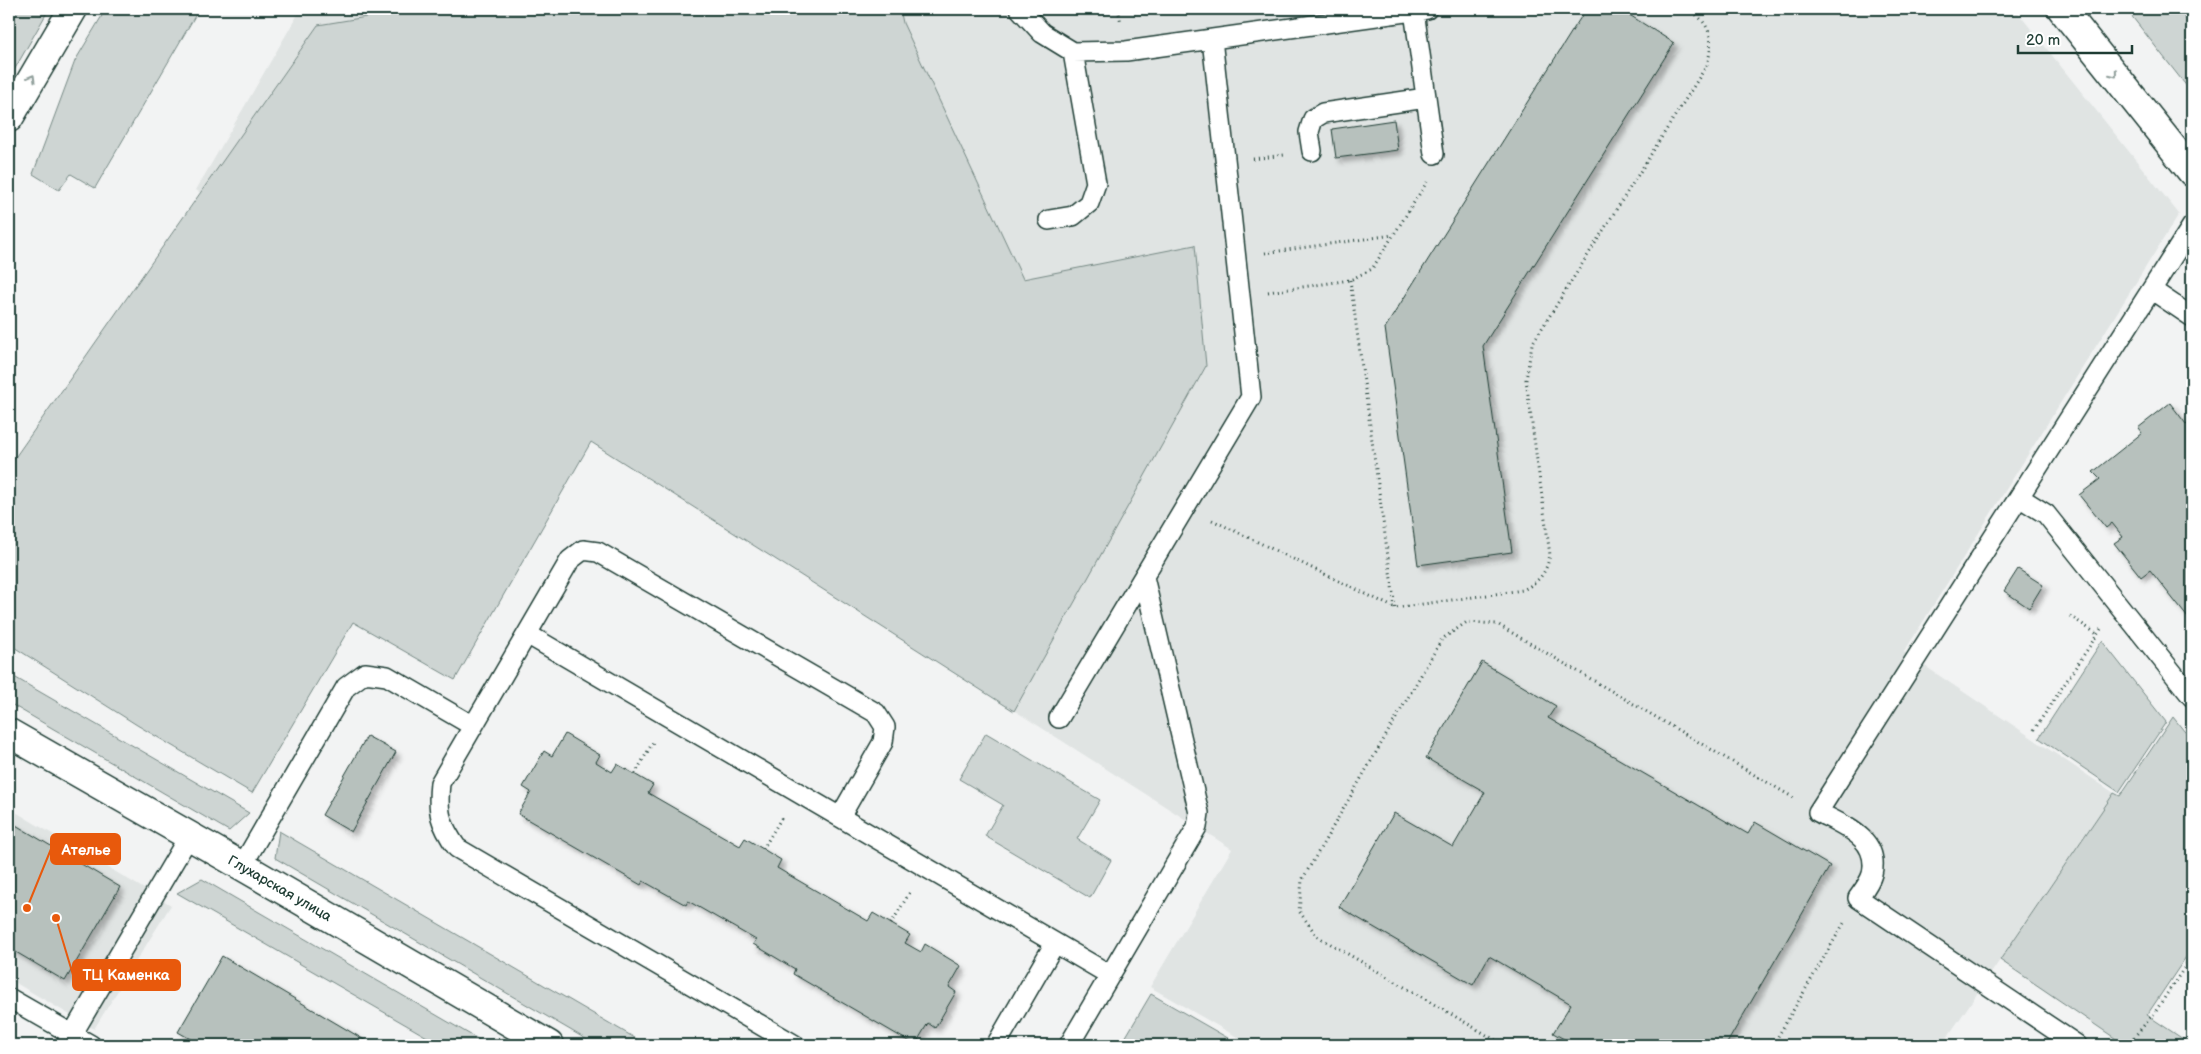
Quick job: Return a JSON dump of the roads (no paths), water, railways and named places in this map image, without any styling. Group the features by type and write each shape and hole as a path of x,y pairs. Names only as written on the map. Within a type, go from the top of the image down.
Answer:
{"street":[{"path":"9,118 73,9"},
{"path":"2062,9 2192,172"},
{"name":"Глухарская улица","path":"9,733 549,1045"}],"lane":[{"path":"1020,9 1042,34 1073,52 1126,51 1420,10 1426,98 1434,154"},
{"path":"1060,718 1251,397 1212,39"},
{"path":"1049,220 1073,216 1089,203 1096,183 1073,52"},
{"path":"1312,150 1309,132 1313,119 1323,113 1426,98"},
{"path":"2077,1045 1858,898 1872,875 1873,854 1862,837 1818,812 2192,226"},
{"path":"2152,290 2192,317"},
{"path":"2019,497 2046,514 2192,697"},
{"path":"795,1045 457,848 444,829 438,806 440,783 570,560 583,550 598,552 876,714 885,727 883,742 840,817"},
{"path":"1069,1045 1197,827 1199,813 1144,576"},
{"path":"527,634 1110,975"},
{"path":"242,866 346,687 365,673 388,676 473,726"},
{"path":"69,1040 189,836"},
{"path":"996,1045 1055,943"},
{"path":"9,998 69,1040 92,1045"}],"place":[{"name":"Ателье","path":"27,908"},
{"name":"ТЦ Каменка","path":"56,918"}]}
